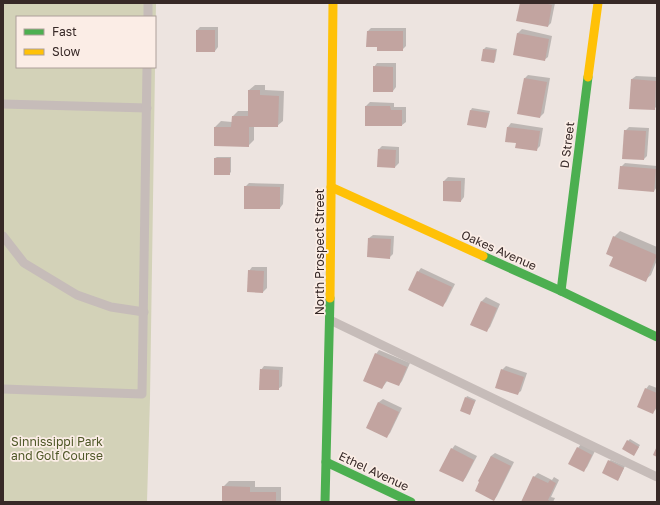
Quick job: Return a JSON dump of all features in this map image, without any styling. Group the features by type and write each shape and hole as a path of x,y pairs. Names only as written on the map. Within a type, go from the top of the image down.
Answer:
{"street":[{"name":"North Prospect Street","path":"325,502 330,320 333,3"},
{"name":"D Street","path":"561,291 598,3"},
{"name":"Oakes Avenue","path":"331,187 561,291 657,337"},
{"name":"Ethel Avenue","path":"326,462 411,502"}],"lane":[{"path":"148,3 148,16"},
{"path":"3,389 142,394 147,68"},
{"path":"3,104 146,108"},
{"path":"3,236 24,263 77,295 111,307 144,312"},
{"path":"330,320 657,476"}],"green space":[{"name":"Sinnissippi Park and Golf Course","path":"3,3 156,3 156,16 16,16 16,68 155,68 147,502 3,502"}],"building":[{"path":"520,3 544,3 552,5 548,27 516,21"},
{"path":"196,30 215,30 215,52 196,52"},
{"path":"367,31 403,31 403,51 377,51 377,47 366,47"},
{"path":"517,33 549,39 545,61 513,55"},
{"path":"483,49 496,50 494,63 481,61"},
{"path":"373,66 393,67 393,92 373,92"},
{"path":"524,78 547,82 540,118 517,114"},
{"path":"631,79 656,81 655,110 629,109"},
{"path":"248,90 260,90 260,95 279,96 278,127 249,127 249,147 214,146 214,127 231,127 232,116 248,116"},
{"path":"365,106 390,106 391,110 402,110 402,126 365,126"},
{"path":"470,110 489,113 486,128 467,125"},
{"path":"507,127 540,131 537,151 515,148 516,143 505,142"},
{"path":"624,130 646,131 644,160 622,159"},
{"path":"378,149 396,150 395,168 377,167"},
{"path":"214,158 230,158 230,175 214,175"},
{"path":"620,166 656,169 654,192 618,189"},
{"path":"443,181 461,181 461,202 443,201"},
{"path":"244,186 280,187 280,209 244,209"},
{"path":"613,236 657,255 646,282 609,266 613,257 606,254"},
{"path":"368,238 391,239 390,259 367,257"},
{"path":"248,270 264,271 263,293 247,292"},
{"path":"417,271 452,287 443,307 408,290"},
{"path":"481,301 497,308 487,332 470,325"},
{"path":"375,353 407,367 399,386 386,381 382,389 363,381"},
{"path":"260,369 279,370 279,390 259,390"},
{"path":"501,369 524,377 518,395 495,388"},
{"path":"645,388 657,393 657,405 653,414 637,407"},
{"path":"465,397 475,401 470,415 460,411"},
{"path":"378,402 399,412 387,438 366,428"},
{"path":"627,440 639,447 634,456 622,449"},
{"path":"657,446 657,457 653,455"},
{"path":"577,447 592,455 584,472 568,464"},
{"path":"451,448 474,460 463,482 439,471"},
{"path":"491,456 511,466 494,501 475,491 479,482 478,481"},
{"path":"608,460 624,468 618,481 602,473"},
{"path":"533,476 548,483 550,480 556,483 548,500 552,502 521,502"},
{"path":"222,486 250,487 250,492 276,492 276,502 222,502"}],"traffic: fast":[{"path":"561,291 588,77"},
{"path":"483,256 657,337"},
{"path":"325,502 330,298"},
{"path":"326,462 411,502"}],"traffic: slow":[{"path":"330,298 333,3"},
{"path":"588,77 598,3"},
{"path":"331,187 483,256"}]}
